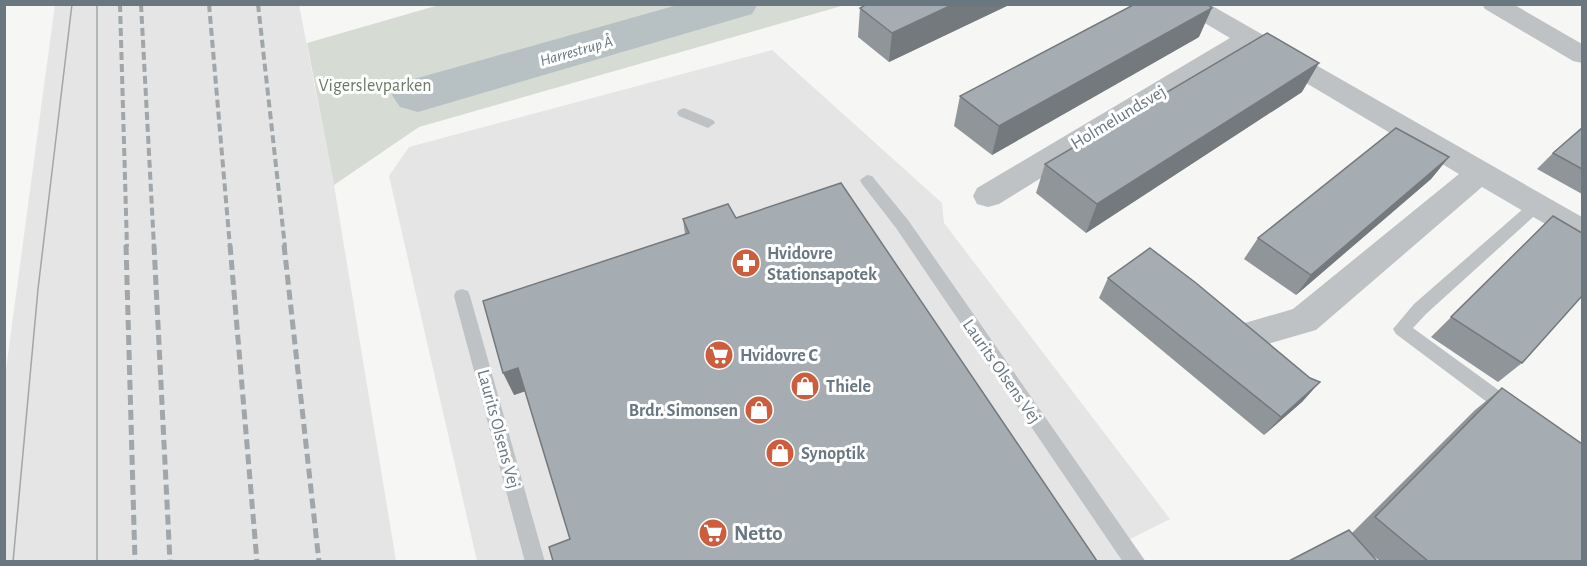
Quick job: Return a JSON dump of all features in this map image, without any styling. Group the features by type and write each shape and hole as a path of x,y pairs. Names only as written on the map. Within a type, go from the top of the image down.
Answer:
{"street":[{"path":"1190,4 1582,231"},
{"path":"1494,4 1582,54"},
{"name":"Holmelundsvej","path":"988,196 1249,38"},
{"path":"1250,335 1305,320 1481,172"},
{"path":"1223,314 1283,363"}],"lane":[{"path":"684,113 708,123"},
{"name":"Laurits Olsens Vej","path":"867,180 902,224 1003,373 1136,561"},
{"path":"1527,421 1402,329 1420,309 1537,205"},
{"name":"Laurits Olsens Vej","path":"462,296 535,561"}],"shaded area":[{"path":"55,4 299,5 334,185 396,561 5,561 5,377"},
{"path":"772,50 942,203 944,223 1170,519 1118,545 1124,561 477,561 389,176 409,147"}],"green space":[{"name":"Vigerslevparken","path":"439,5 845,5 419,127 334,185 307,43"}],"building":[{"path":"867,4 954,4 892,33 860,8"},
{"path":"1135,4 1207,4 1212,8 999,126 960,96"},
{"path":"1267,33 1319,63 1097,204 1045,164"},
{"path":"1396,128 1449,157 1311,275 1258,238"},
{"path":"1582,128 1582,169 1553,153"},
{"name":"Hvidovre C","path":"841,183 1097,561 553,561 549,547 570,539 518,368 503,373 483,301 689,233 683,219 728,204 736,218"},
{"path":"1553,216 1582,233 1582,296 1522,363 1451,317"},
{"path":"1150,248 1196,283 1310,378 1320,382 1281,417 1108,278"},
{"path":"1502,388 1582,444 1582,561 1428,561 1375,517"},
{"path":"1349,530 1377,561 1289,561"}],"waterway":[{"name":"Harrestrup Å","path":"418,95 735,4"}],"tram line":[{"path":"13,562 38,289 72,4"},
{"path":"97,4 97,562"}],"railway":[{"path":"120,4 127,247"},
{"path":"141,4 154,247"},
{"path":"209,4 230,247"},
{"path":"258,4 285,247"},
{"path":"126,245 135,562"},
{"path":"154,245 170,562"},
{"path":"230,245 257,562"},
{"path":"284,245 319,562"}],"place":[{"name":"Hvidovre Stationsapotek","path":"746,263"},
{"name":"Hvidovre C","path":"719,355"},
{"name":"Thiele","path":"805,386"},
{"name":"Brdr. Simonsen","path":"759,410"},
{"name":"Synoptik","path":"780,453"},
{"name":"Netto","path":"713,533"}]}
